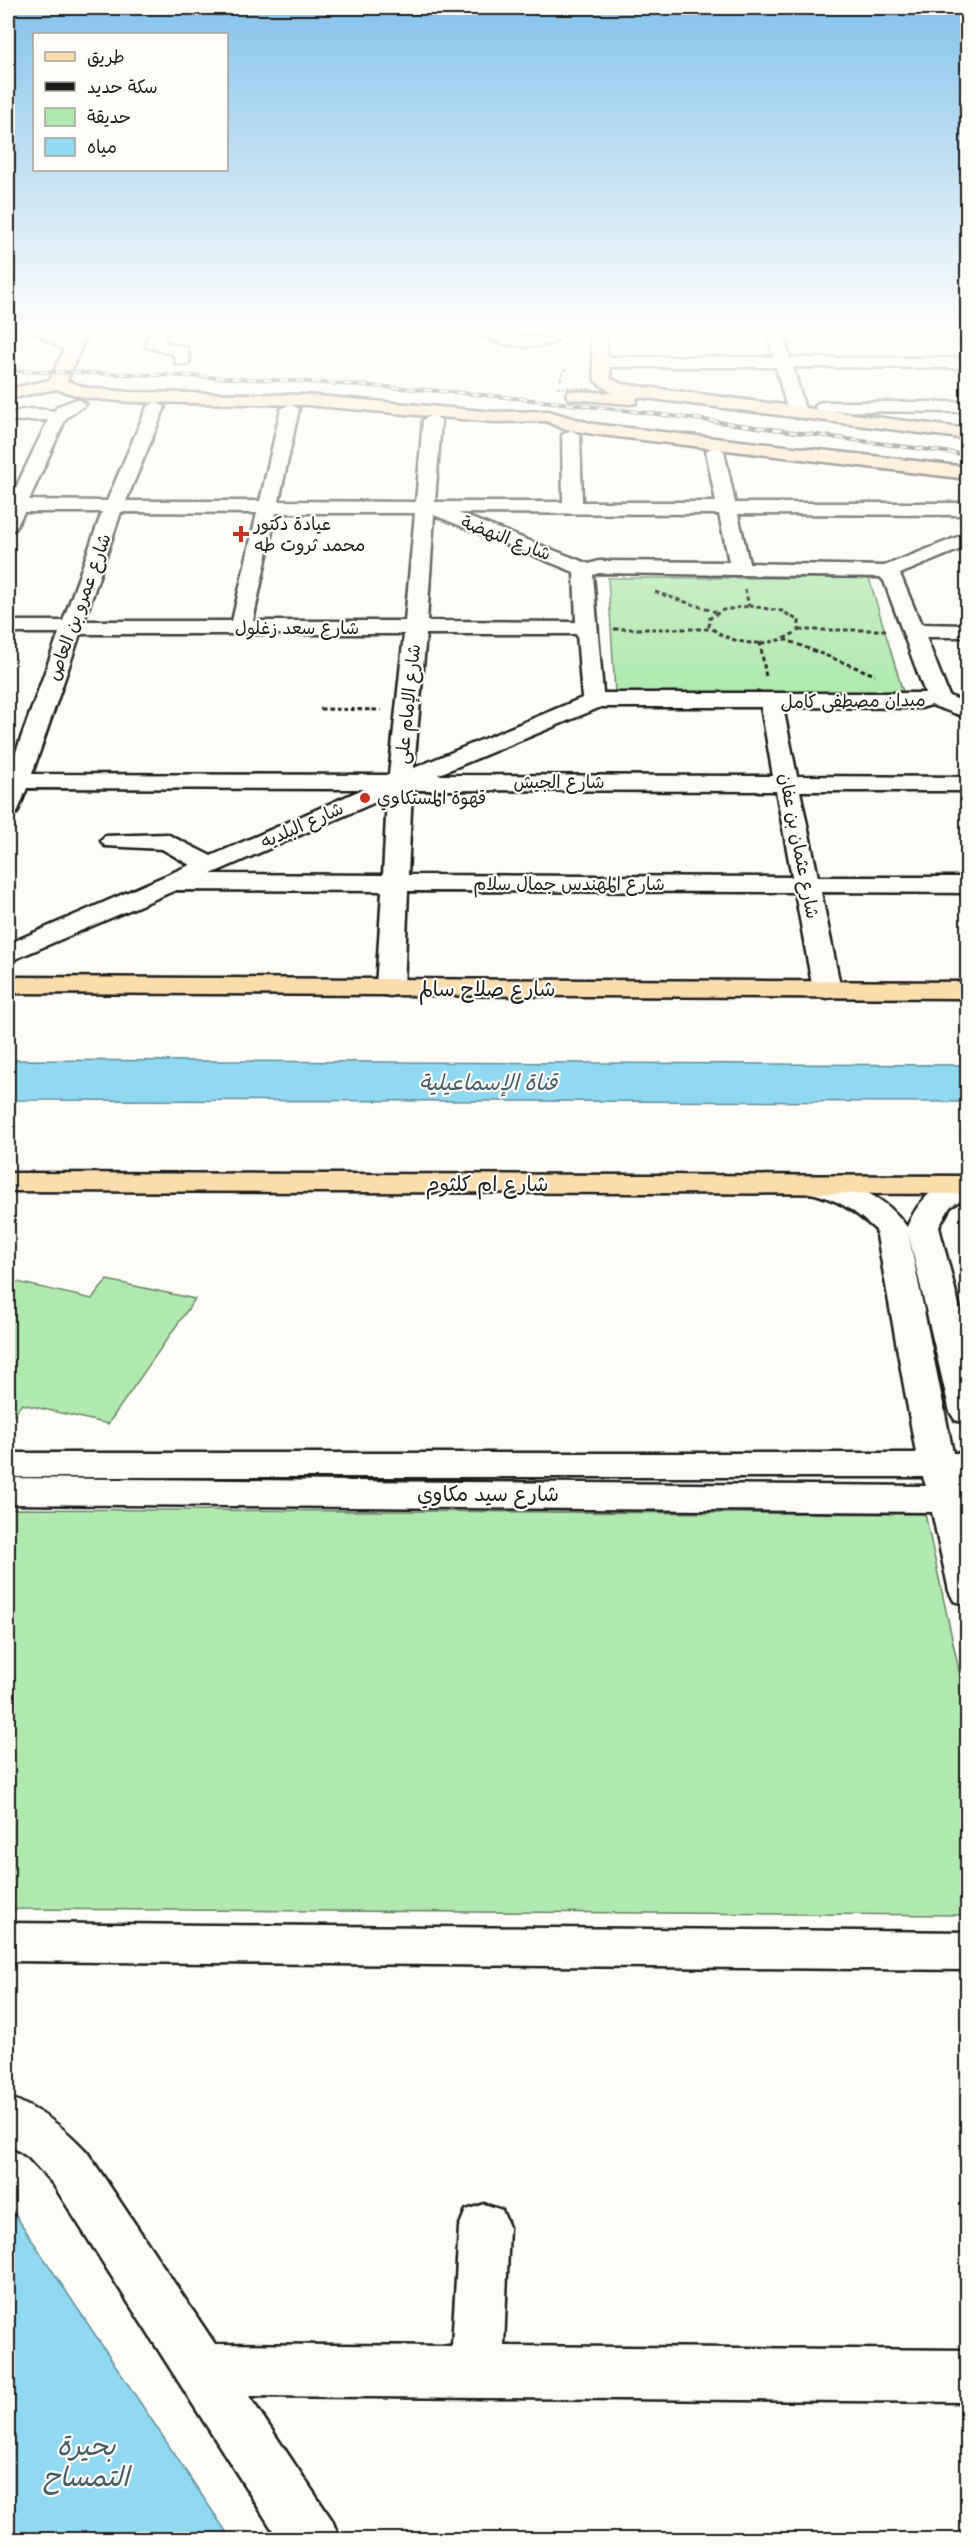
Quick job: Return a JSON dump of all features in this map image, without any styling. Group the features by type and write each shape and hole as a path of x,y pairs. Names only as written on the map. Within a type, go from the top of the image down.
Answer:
{"main road":[{"path":"687,448 968,480"},
{"path":"754,448 968,473"},
{"name":"شارع صلاح سالم","path":"8,985 968,990"},
{"name":"شارع ام كلثوم","path":"8,1182 967,1185"}],"street":[{"path":"8,526 12,506 42,448"},
{"name":"شارع عمرو بن العاص","path":"8,808 12,781 71,628 114,506 139,448"},
{"path":"241,628 281,448"},
{"name":"شارع الإمام على","path":"390,988 399,782 409,711 429,448"},
{"path":"571,448 573,507"},
{"path":"715,451 740,568"},
{"path":"12,506 968,509"},
{"name":"شارع النهضة","path":"424,507 587,570"},
{"path":"598,700 592,696 583,574 587,570 740,568 886,572 968,539"},
{"name":"ميدان مصطفى كامل","path":"598,700 771,702 935,699 938,693 894,578 886,572"},
{"name":"شارع سعد زغلول","path":"8,627 587,628"},
{"path":"914,630 968,630"},
{"path":"935,699 968,711"},
{"name":"شارع البلديه","path":"8,954 399,782 598,700"},
{"name":"شارع عثمان بن عفان","path":"771,702 827,990"},
{"name":"شارع الجيش","path":"12,781 968,784"},
{"path":"114,841 162,841 209,865"},
{"name":"شارع المهندس جمال سلام","path":"171,882 968,885"},
{"path":"818,1185 840,1190 860,1200 891,1227 955,1482 968,1591"},
{"path":"967,1185 950,1190 937,1201 928,1213 923,1227 968,1412"},
{"name":"شارع سيد مكاوي","path":"8,1465 955,1482"},
{"name":"شارع سيد مكاوي","path":"8,1491 955,1482"},
{"path":"8,1942 968,1951"},
{"path":"8,2119 45,2140 70,2168 312,2540"},
{"path":"477,2372 484,2227"},
{"path":"202,2370 968,2376"}],"path":[{"path":"712,629 709,622 717,612 748,606 770,608 788,613 799,621 799,630"},
{"path":"587,628 712,629 731,639 760,642 783,639 799,630 914,630"},
{"path":"783,639 881,678"},
{"path":"760,642 771,702"},
{"path":"320,709 409,711"}],"green space":[{"path":"608,578 869,578 903,692 615,692"},
{"path":"107,1280 195,1299 108,1424 22,1404 8,1421 8,1288 13,1281 92,1299"},
{"path":"8,1509 925,1514 967,1707 967,1915 8,1909"}],"water":[{"name":"قناة الإسماعيلية","path":"8,1060 967,1065 968,1102 8,1100"},
{"name":"بحيرة التمساح","path":"8,2204 231,2539 8,2539"}],"railway":[{"path":"914,448 968,455"}],"place":[{"name":"عيادة دكتور محمد ثروت طه","path":"241,534"},
{"name":"قهوة المستكاوي","path":"365,798"}]}
